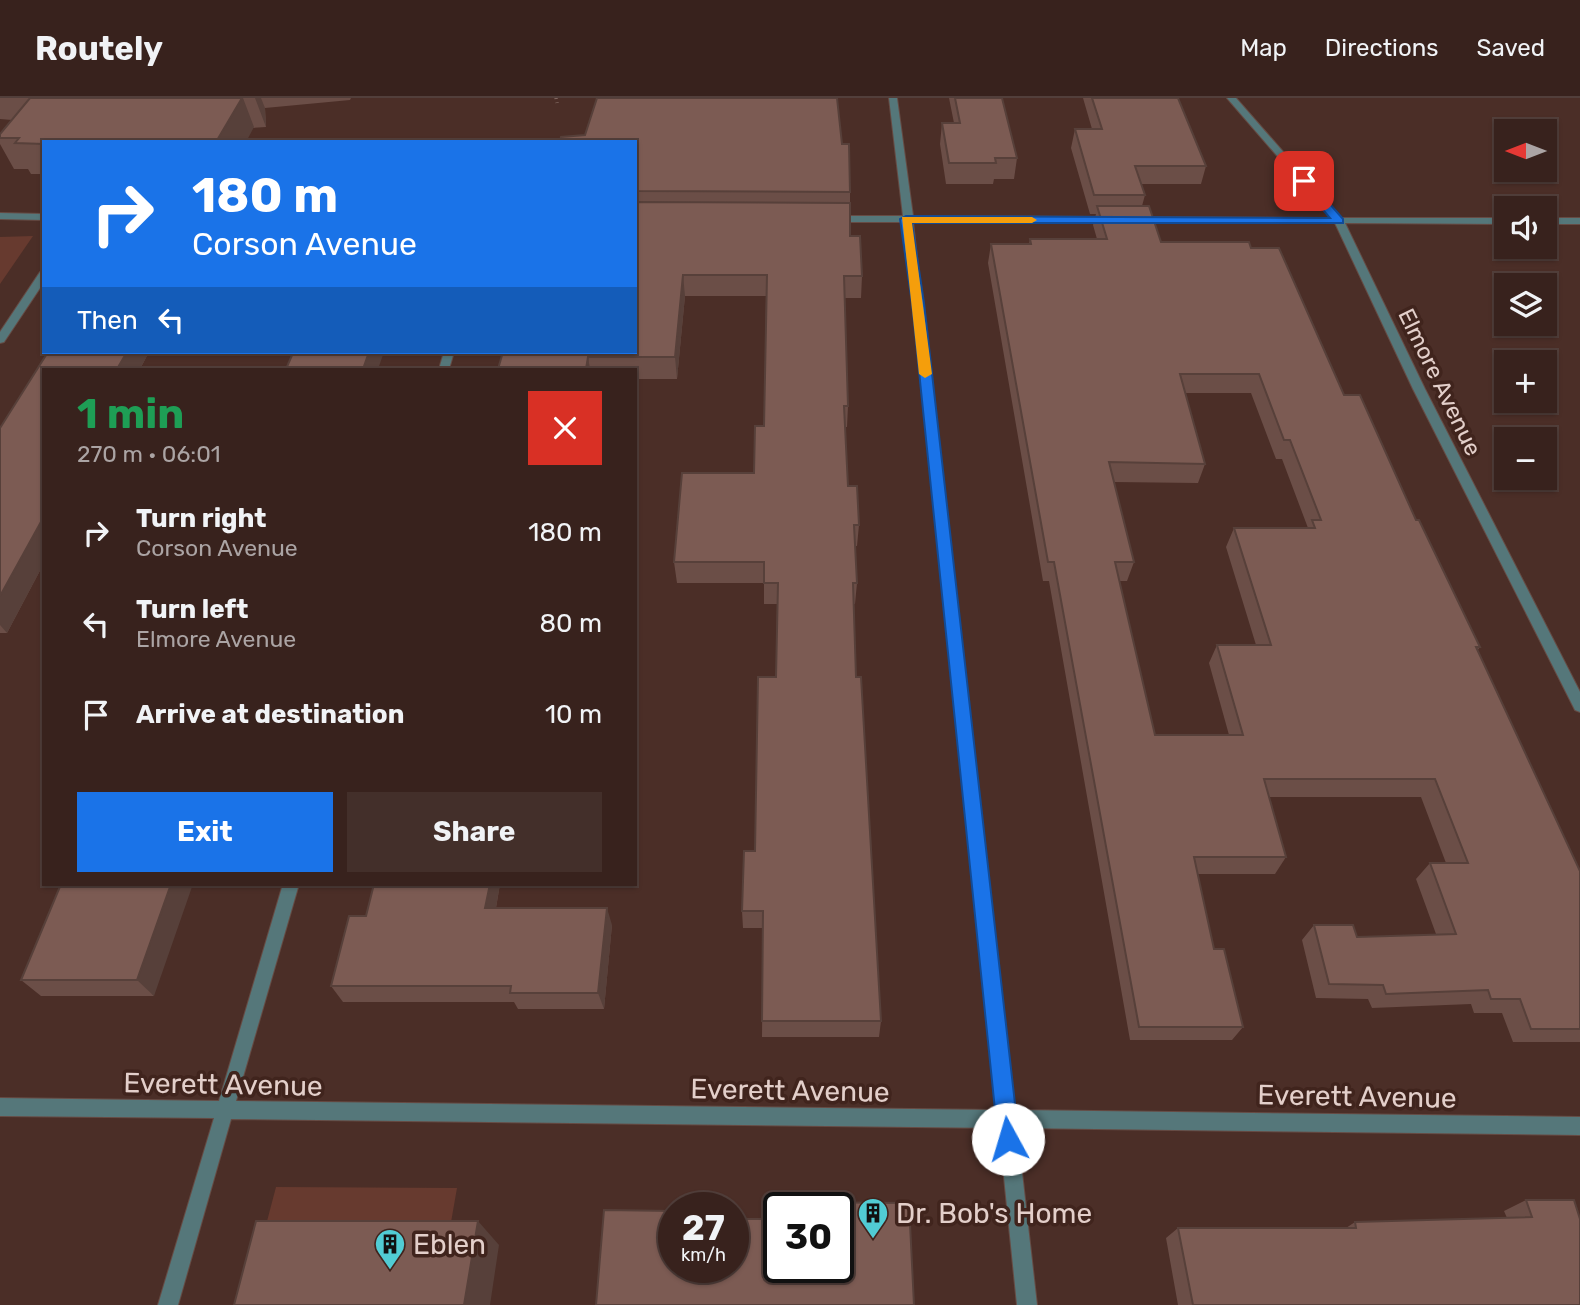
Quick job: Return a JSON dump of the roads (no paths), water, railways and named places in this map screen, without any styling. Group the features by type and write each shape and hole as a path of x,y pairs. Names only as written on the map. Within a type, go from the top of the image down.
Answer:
{"street":[{"path":"893,98 900,136 906,219 921,331 1027,1305"},
{"name":"Elmore Avenue","path":"1231,98 1339,221 1419,389 1580,706"},
{"path":"0,216 42,217"},
{"path":"822,219 1494,221"},
{"path":"1557,221 1580,221"},
{"path":"0,340 42,277"},
{"path":"168,1305 290,886"},
{"name":"Everett Avenue","path":"0,1107 1580,1126"}],"place":[{"name":"Dr. Bob's Home","path":"873,1240"},
{"name":"Eblen","path":"390,1271"}]}
